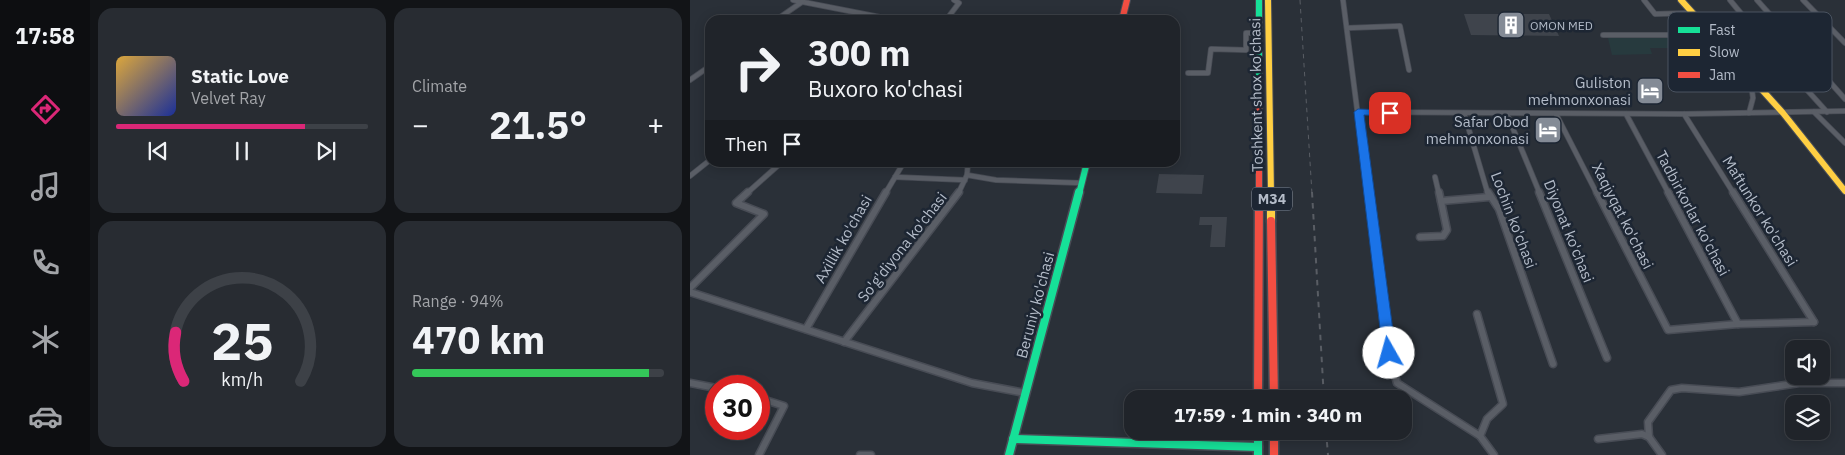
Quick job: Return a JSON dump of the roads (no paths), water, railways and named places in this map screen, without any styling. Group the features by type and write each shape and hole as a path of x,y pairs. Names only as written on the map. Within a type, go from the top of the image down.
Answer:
{"main road":[{"path":"1123,15 1127,0"},
{"name":"Toshkent shox ko'chasi","path":"1258,390 1259,0"},
{"name":"Toshkent shox ko'chasi","path":"1268,0 1274,390"},
{"path":"1681,0 1692,12"},
{"path":"1765,92 1845,191"},
{"name":"Beruniy ko'chasi","path":"1009,455 1086,167"},
{"path":"1013,439 1258,451"},
{"path":"1274,440 1274,455"}],"street":[{"path":"793,0 869,15"},
{"path":"950,15 959,4 959,2 954,0"},
{"path":"1343,0 1389,353 1397,383 1480,436 1494,455"},
{"path":"1644,0 1655,14 1668,14"},
{"path":"1730,0 1740,12"},
{"path":"1757,0 1768,12"},
{"path":"1803,0 1815,12"},
{"path":"783,15 802,2"},
{"path":"1347,28 1400,26 1409,70"},
{"path":"1832,30 1845,43"},
{"path":"1188,73 1208,73 1211,49 1246,50 1246,33 1259,32"},
{"path":"1603,35 1668,34"},
{"path":"690,80 705,70"},
{"path":"1832,84 1845,99"},
{"path":"1749,113 1752,92"},
{"path":"1809,92 1827,112"},
{"path":"1358,112 1507,114 1845,112"},
{"path":"1814,112 1845,143"},
{"name":"Lochin ko'chasi","path":"1464,113 1489,197 1499,209 1553,364"},
{"name":"Diyonat ko'chasi","path":"1507,114 1607,358"},
{"name":"Xaqiyqat ko'chasi","path":"1556,114 1668,330 1738,324"},
{"name":"Tadbirkorlar ko'chasi","path":"1626,114 1738,324"},
{"name":"Maftunkor ko'chasi","path":"1684,114 1814,322 1738,324"},
{"path":"690,176 705,164"},
{"path":"776,167 736,203 764,214 690,290 972,383 1025,394"},
{"name":"Axillik ko'chasi","path":"806,329 901,167"},
{"name":"So'g'diyona ko'chasi","path":"844,342 959,193 966,178 967,167"},
{"path":"894,177 1082,183"},
{"path":"1420,237 1443,236 1447,230 1435,177"},
{"path":"1441,201 1489,197"},
{"path":"1476,314 1503,404 1487,419 1480,436"},
{"path":"690,383 705,386"},
{"path":"1649,437 1648,422 1671,390 1702,388 1739,392 1799,383 1845,383"},
{"path":"770,402 784,406 770,432"},
{"path":"1598,438 1642,434 1649,437 1662,455"},
{"path":"758,455 766,440"},
{"path":"860,455 871,455"}],"railway":[{"path":"1300,0 1312,194"},
{"path":"1312,192 1323,390"},
{"path":"1327,440 1328,455"}],"place":[{"name":"OMON MED","path":"1511,25"},
{"name":"Guliston mehmonxonasi","path":"1650,91"},
{"name":"Safar Obod mehmonxonasi","path":"1548,130"}]}
